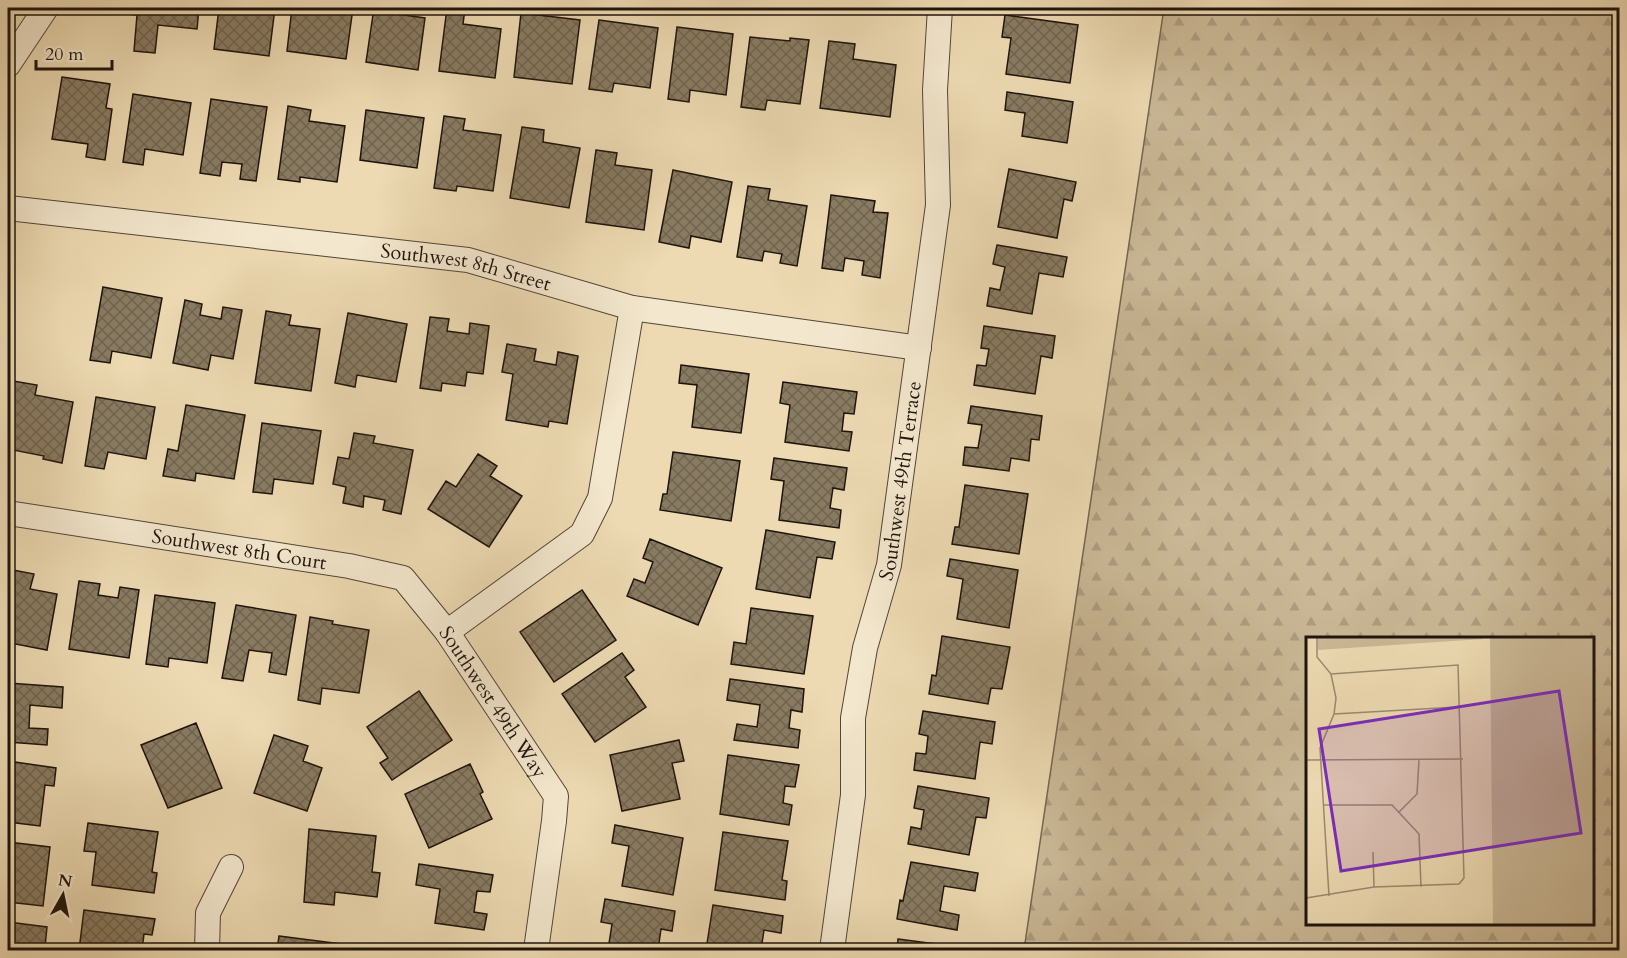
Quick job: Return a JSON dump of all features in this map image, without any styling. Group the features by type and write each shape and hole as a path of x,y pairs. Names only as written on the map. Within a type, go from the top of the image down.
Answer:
{"street":[{"path":"8,65 46,8"},
{"name":"Southwest 49th Terrace","path":"832,951 853,795 853,718 865,648 889,565 938,204 935,90 940,8"},
{"name":"Southwest 8th Street","path":"8,208 468,260 632,308 919,348"},
{"name":"Southwest 49th Way","path":"536,951 556,796 447,632 582,534 600,498 632,308"},
{"name":"Southwest 8th Court","path":"8,513 349,566 403,578 447,632"},
{"path":"207,951 208,913 231,867"}],"green space":[{"path":"1164,8 1619,8 1619,950 1024,950"}],"building":[{"path":"128,8 199,8 197,29 158,25 155,53 134,51 137,15 127,14"},
{"path":"219,8 275,8 269,56 214,49"},
{"path":"292,8 353,8 346,59 287,51"},
{"path":"374,8 390,8 390,13 425,18 418,70 366,62"},
{"path":"447,8 465,9 463,24 501,29 495,78 439,71"},
{"path":"521,13 580,20 572,84 514,77"},
{"path":"1005,15 1078,25 1070,83 1006,74 1011,38 1002,37"},
{"path":"599,20 658,28 650,88 614,83 612,92 589,89"},
{"path":"677,27 733,34 726,95 690,90 689,102 668,99"},
{"path":"750,37 790,41 790,38 809,40 800,104 767,100 765,110 741,107"},
{"path":"829,41 855,44 853,59 896,65 890,117 820,108"},
{"path":"62,77 110,84 106,108 112,109 105,160 86,157 88,144 52,139"},
{"path":"1007,92 1073,102 1067,143 1022,136 1025,113 1005,110"},
{"path":"133,94 191,103 183,155 145,149 143,165 123,162"},
{"path":"211,99 267,107 256,181 240,179 242,164 222,162 220,176 200,173"},
{"path":"288,106 311,110 309,121 345,126 337,182 300,177 300,182 278,179"},
{"path":"366,110 424,118 417,168 360,160"},
{"path":"444,116 465,119 463,130 501,135 493,191 457,186 456,191 434,188"},
{"path":"522,127 544,130 543,142 580,148 569,208 510,198"},
{"path":"596,150 617,153 615,165 652,170 644,230 586,222"},
{"path":"1009,169 1076,182 1072,201 1064,199 1057,238 998,227"},
{"path":"673,170 732,182 721,242 691,236 689,248 659,242"},
{"path":"748,186 770,189 768,200 807,206 797,266 780,263 782,254 764,251 762,261 737,257"},
{"path":"831,195 875,201 873,212 888,213 880,278 862,275 864,261 845,258 843,271 822,268"},
{"path":"997,245 1067,257 1063,277 1039,273 1032,314 987,306 990,288 1000,290 1005,267 993,264"},
{"path":"103,287 162,298 151,358 112,351 110,363 90,360"},
{"path":"185,300 202,304 200,315 221,319 223,307 242,310 233,359 211,355 208,370 173,363"},
{"path":"266,311 291,315 289,325 320,329 311,391 255,383"},
{"path":"348,313 407,324 396,382 357,375 355,387 335,383"},
{"path":"430,317 449,319 447,331 469,334 470,323 489,326 483,374 467,372 465,386 442,383 441,391 420,388"},
{"path":"984,326 1055,336 1052,358 1041,356 1035,394 974,385 977,365 986,366 989,349 981,348"},
{"path":"507,344 536,349 534,361 556,365 558,352 578,356 567,424 549,421 548,427 506,420 513,374 502,372"},
{"path":"681,365 749,374 741,433 692,427 697,385 679,383"},
{"path":"13,381 37,385 35,395 73,402 62,463 43,459 44,456 8,449 8,413"},
{"path":"783,382 857,392 854,414 844,413 842,431 852,432 849,451 785,442 790,405 780,403"},
{"path":"96,397 155,407 146,459 108,452 104,469 85,466"},
{"path":"186,405 245,415 234,479 196,473 195,481 163,476 168,449 178,451"},
{"path":"971,406 1042,416 1039,440 1031,439 1029,461 1011,458 1009,471 963,465 965,447 978,448 982,425 968,423"},
{"path":"262,423 321,431 313,484 274,479 272,494 253,492"},
{"path":"354,433 375,436 373,443 413,450 401,514 383,510 385,500 364,496 363,507 343,503 346,487 333,484 338,457 349,459"},
{"path":"673,452 740,461 731,521 660,510 663,494 667,494"},
{"path":"478,454 497,466 490,476 522,496 489,547 428,509 446,481 456,487"},
{"path":"774,458 847,468 844,490 833,488 830,508 841,510 839,528 779,520 784,481 771,479"},
{"path":"965,485 1028,494 1019,554 952,544 955,527 959,527"},
{"path":"766,530 835,542 832,559 817,557 810,598 756,589"},
{"path":"650,539 722,568 698,625 627,596 634,579 645,583 653,562 643,558"},
{"path":"950,559 1018,570 1009,628 957,619 963,579 947,576"},
{"path":"8,569 34,574 30,589 57,594 47,650 10,643 13,630 8,629"},
{"path":"79,581 100,584 98,595 118,598 120,587 139,590 129,658 69,649"},
{"path":"582,590 616,640 554,682 520,632"},
{"path":"155,595 215,603 207,663 169,658 168,667 146,664"},
{"path":"236,605 296,615 286,675 269,672 272,653 249,650 243,681 222,678"},
{"path":"751,608 813,616 804,674 731,664 734,642 746,644"},
{"path":"310,617 333,621 332,624 369,630 359,693 322,688 320,704 298,700"},
{"path":"942,636 1010,647 1002,689 991,688 988,704 929,694 932,675 936,676"},
{"path":"622,653 634,670 625,677 646,707 595,742 562,694"},
{"path":"730,679 804,689 802,712 791,710 789,728 800,730 798,748 734,740 737,724 757,727 760,705 727,700"},
{"path":"8,683 63,687 62,708 30,705 29,728 48,729 47,745 8,742"},
{"path":"419,691 452,740 392,780 380,763 388,758 367,727"},
{"path":"923,711 995,722 992,744 980,742 975,779 914,770 916,753 926,754 928,736 919,734"},
{"path":"196,723 222,788 168,808 141,745"},
{"path":"274,735 308,746 303,761 322,768 307,811 254,793"},
{"path":"679,740 684,761 672,763 680,799 622,811 610,755"},
{"path":"728,755 799,765 795,787 785,786 783,803 792,805 789,825 720,814"},
{"path":"8,761 56,768 54,786 45,785 40,826 8,822"},
{"path":"470,764 483,792 480,794 492,819 429,848 405,794"},
{"path":"918,786 989,798 986,818 976,817 969,855 908,844 911,827 921,829 924,810 914,808"},
{"path":"88,823 158,832 152,872 157,873 154,893 92,885 96,852 84,851"},
{"path":"615,825 683,838 673,895 622,886 629,846 612,843"},
{"path":"309,829 376,836 372,872 380,873 377,897 335,892 334,905 304,902"},
{"path":"723,832 788,841 782,880 787,881 785,900 715,890"},
{"path":"8,842 50,847 43,906 8,902"},
{"path":"911,862 978,873 975,891 944,886 940,911 959,915 957,930 897,919"},
{"path":"419,864 493,875 490,892 477,891 474,912 487,914 484,930 435,923 440,889 416,885"},
{"path":"605,899 675,911 672,931 661,929 658,950 608,950 612,924 601,922"},
{"path":"713,905 783,916 781,933 764,930 761,950 706,950"},
{"path":"84,910 155,919 152,935 144,934 142,950 79,950"},
{"path":"8,922 47,927 45,947 32,945 32,950 8,950"},
{"path":"279,936 341,944 340,950 277,950"},
{"path":"898,939 968,948 967,950 897,950"}]}
